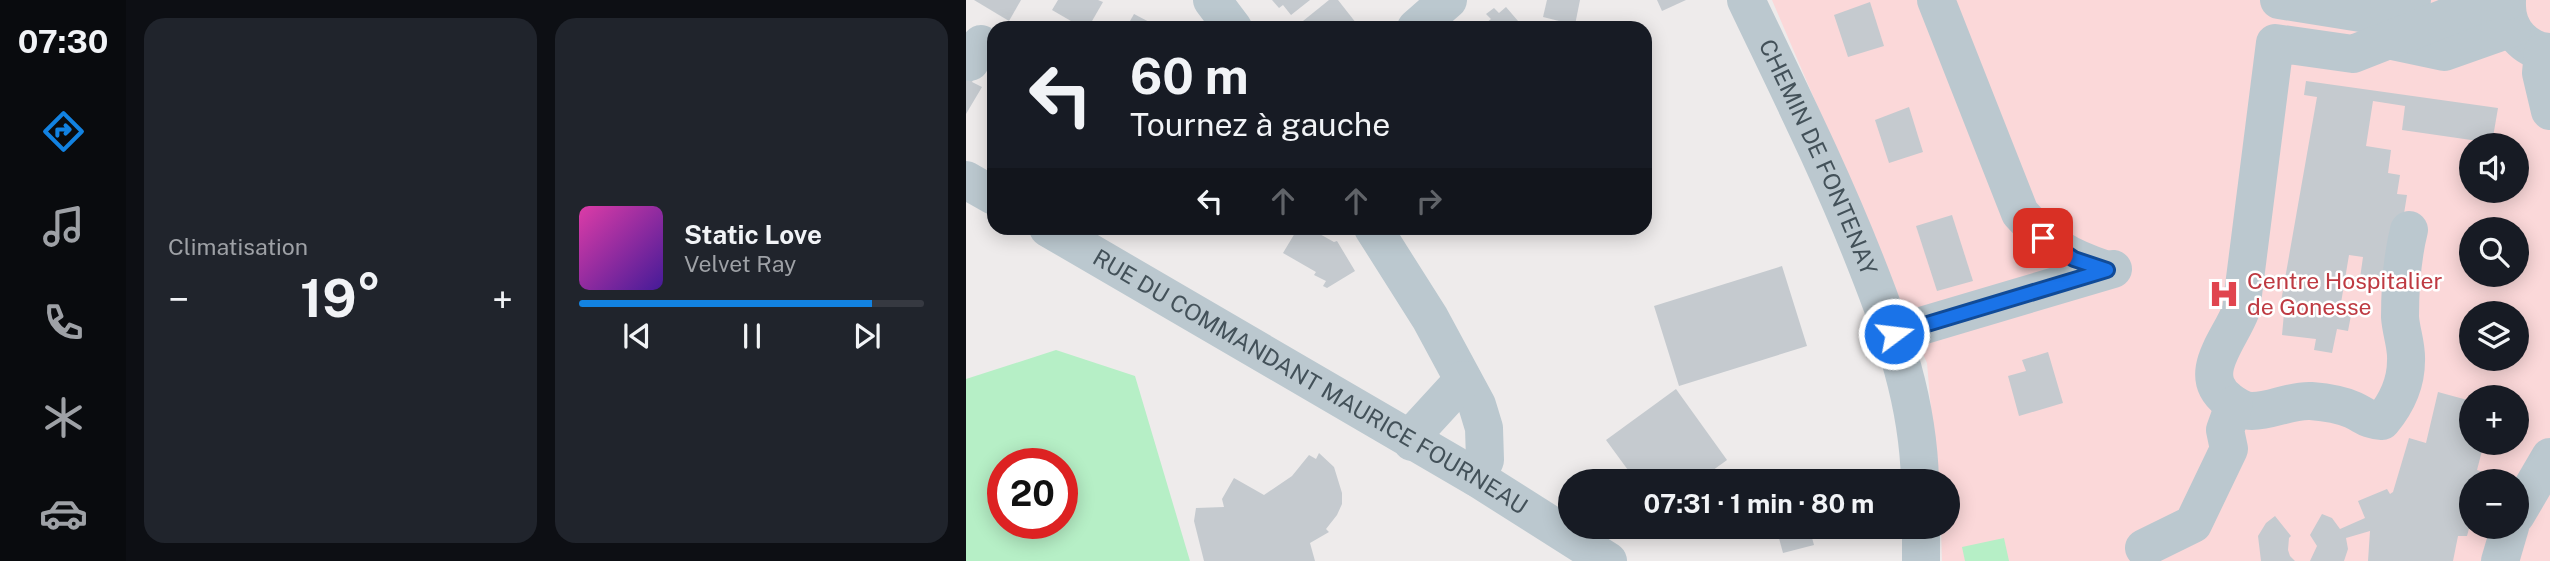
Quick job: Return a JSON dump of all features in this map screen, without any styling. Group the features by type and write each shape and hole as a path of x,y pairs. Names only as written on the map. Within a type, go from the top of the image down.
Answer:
{"street":[{"path":"1212,0 1228,21"},
{"path":"1424,21 1448,0"},
{"name":"CHEMIN DE FONTENAY","path":"1746,0 1846,213 1894,334 1915,415 1919,469"},
{"path":"1894,334 2114,268 2074,259 2043,238 2020,213 1936,0"},
{"path":"2279,0 2367,14 2394,8 2412,0"},
{"path":"2482,0 2503,7 2520,39 2530,47 2546,52 2541,74 2550,111"},
{"path":"2409,230 2403,252 2400,320 2406,361 2402,386 2395,405 2382,421 2368,420 2353,410 2310,401 2251,411 2234,405 2219,393 2213,374 2214,360 2236,325 2241,310 2275,43 2353,54 2392,41 2444,52 2503,7"},
{"path":"966,180 987,192"},
{"name":"RUE DU COMMANDANT MAURICE FOURNEAU","path":"1060,235 1477,478 1608,561"},
{"path":"1377,235 1430,318 1476,405 1484,428 1485,460 1477,478"},
{"path":"1412,442 1419,428 1464,380"},
{"path":"2144,548 2193,524 2229,449 2225,430 2234,405"},
{"path":"2529,492 2550,457"},
{"path":"1921,539 1921,561"},
{"path":"2500,561 2506,539"}],"shaded area":[{"name":"Centre Hospitalier de Gonesse","path":"1772,0 2550,0 2550,561 1942,561 1941,539 1960,539 1960,469 1936,469 1927,363"}],"green space":[{"path":"1056,350 1135,376 1190,561 966,561 966,379"},
{"path":"2004,538 2009,561 1965,561 1962,547"}],"building":[{"path":"974,0 1021,0 1009,21"},
{"path":"1058,0 1103,2 1092,21 1071,21 1052,10"},
{"path":"1272,0 1310,0 1291,15 1283,5 1279,8"},
{"path":"1329,0 1338,0 1354,21 1303,21"},
{"path":"1547,0 1580,0 1576,21 1543,17"},
{"path":"1657,0 1686,0 1662,11"},
{"path":"1870,2 1884,46 1848,57 1834,15"},
{"path":"1506,7 1518,21 1489,21 1491,19 1486,14 1494,8 1499,13"},
{"path":"1134,14 1147,21 1130,21"},
{"path":"966,74 974,78 972,82 982,87 966,114"},
{"path":"2306,81 2498,108 2494,133 2459,133 2459,138 2402,130 2405,106 2373,101 2366,146 2391,150 2388,173 2400,175 2397,194 2407,195 2393,282 2360,278 2363,257 2349,255 2341,303 2353,305 2348,331 2337,329 2332,353 2314,350 2316,339 2282,335 2284,313 2279,313 2317,97 2304,95"},
{"path":"1909,107 1923,152 1889,163 1875,120"},
{"path":"1952,215 1973,281 1937,291 1916,226"},
{"path":"1294,235 1322,235 1337,241 1355,271 1327,288 1323,286 1326,281 1314,275 1316,272 1283,253"},
{"path":"1782,266 1807,346 1679,386 1654,306"},
{"path":"2048,352 2063,403 2019,416 2008,376 2026,371 2022,360"},
{"path":"1676,389 1727,460 1715,469 1627,469 1606,440"},
{"path":"2438,392 2459,398 2459,455 2481,455 2477,469 2459,469 2459,536 2453,561 2368,561 2370,531 2346,538 2348,549 2344,561 2310,561 2317,546 2310,535 2322,514 2332,518 2340,529 2365,518 2358,501 2387,489 2390,494 2393,492 2409,438 2426,443"},
{"path":"1319,453 1334,467 1342,493 1342,504 1326,529 1329,532 1310,543 1315,561 1204,561 1194,521 1196,508 1224,507 1222,499 1234,478 1264,495 1292,476 1309,455 1316,459"},
{"path":"2275,516 2291,536 2288,550 2295,561 2261,561 2258,536 2266,523"},
{"path":"1779,539 1812,539 1814,545 1783,553"}],"place":[{"name":"Centre Hospitalier de Gonesse","path":"2224,294"}],"route":[{"path":"1894,334 2107,270 2074,259 2043,238"}]}
